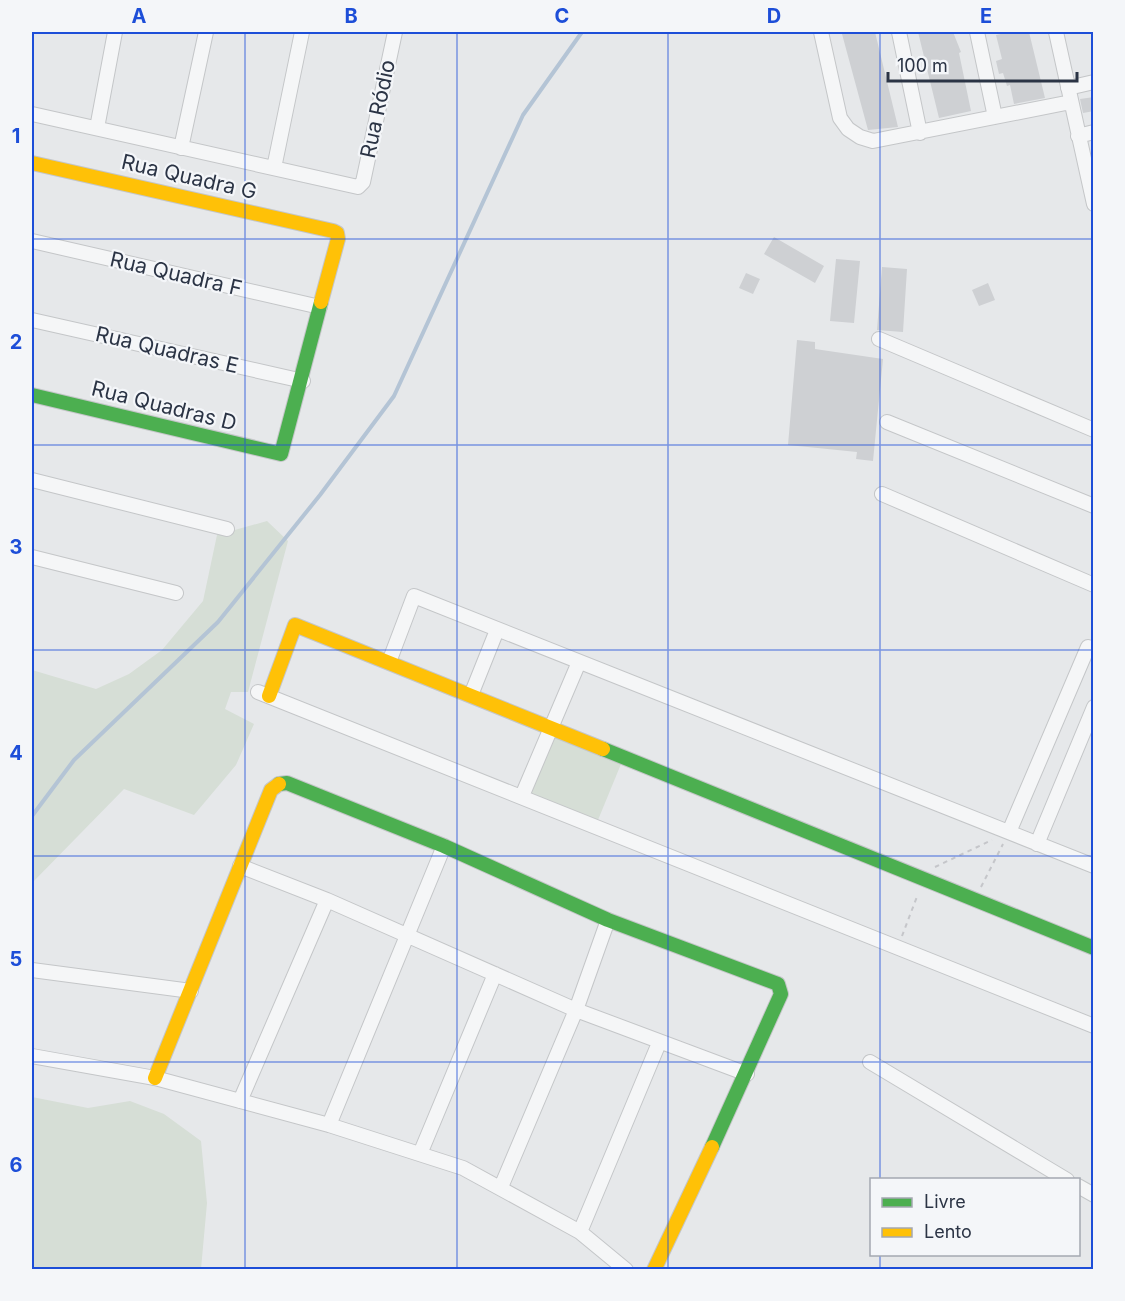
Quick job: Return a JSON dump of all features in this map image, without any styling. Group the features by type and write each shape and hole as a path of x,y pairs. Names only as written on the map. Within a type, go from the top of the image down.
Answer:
{"street":[{"path":"97,128 115,32"},
{"path":"181,148 206,32"},
{"path":"32,114 274,168 302,32"},
{"name":"Rua Ródio","path":"274,168 362,186 395,32"},
{"path":"821,32 840,118 848,129 860,137 873,141 995,117 1070,95 1094,82"},
{"path":"899,32 920,133"},
{"path":"977,32 995,117"},
{"path":"1056,32 1094,204"},
{"path":"1078,136 1094,132"},
{"name":"Rua Quadra G","path":"32,163 337,233 320,307"},
{"name":"Rua Quadra F","path":"32,241 320,307"},
{"path":"303,381 320,307"},
{"name":"Rua Quadras E","path":"32,320 303,381"},
{"path":"879,339 1094,430"},
{"name":"Rua Quadras D","path":"32,395 277,455 284,451 303,381"},
{"path":"887,422 1094,506"},
{"path":"32,480 227,529"},
{"path":"882,494 1094,585"},
{"path":"32,557 176,593"},
{"path":"389,662 414,596 1094,866"},
{"path":"1094,948 471,694 295,625 263,694 1094,1026"},
{"path":"471,694 497,630"},
{"path":"1009,832 1088,647"},
{"path":"522,796 579,662"},
{"path":"1037,843 1094,707"},
{"path":"155,1078 271,790 281,783 444,846 608,920 778,984 781,994 747,1074 654,1269"},
{"path":"330,1125 405,936 444,846"},
{"path":"240,866 327,900 576,1010 747,1074"},
{"path":"240,1101 327,900"},
{"path":"501,1187 576,1010 608,920"},
{"path":"32,970 191,991"},
{"path":"420,1154 495,974"},
{"path":"580,1232 659,1042"},
{"path":"32,1056 155,1078 330,1125 463,1168 580,1232 626,1269"},
{"path":"870,1062 1065,1178"},
{"path":"1080,1187 1094,1195"}],"path":[{"path":"898,948 924,879 932,869 1009,832"},
{"path":"975,900 1009,832"}],"shaded area":[{"path":"267,521 288,541 248,692 231,692 225,709 254,724 236,765 194,815 124,789 32,883 32,670 96,689 129,674 162,650 203,601 217,535"},
{"path":"553,736 621,764 598,820 530,793"},
{"path":"32,1097 88,1108 130,1101 164,1114 201,1141 207,1203 201,1269 32,1269"}],"building":[{"path":"875,32 898,127 868,130 842,34"},
{"path":"918,32 953,32 961,52 959,53 971,111 939,118"},
{"path":"1029,32 1045,98 1014,104 1010,85 1007,86 1003,73 999,74 996,61 1002,59 996,35"},
{"path":"1094,97 1094,111 1083,113 1080,99"},
{"path":"774,237 824,266 815,283 764,254"},
{"path":"836,259 860,261 854,323 830,321"},
{"path":"882,267 907,269 903,332 877,330"},
{"path":"746,273 760,279 753,294 739,288"},
{"path":"988,283 995,300 979,306 972,290"},
{"path":"797,340 815,342 815,349 883,359 873,461 856,459 857,452 788,445"}],"waterway":[{"path":"32,816 74,760 218,622 320,495 394,396 523,115 582,32"}],"traffic: fast":[{"path":"32,395 281,454 321,302"},
{"path":"603,749 1094,948"},
{"path":"279,784 287,783 444,846 608,920 778,984 781,994 712,1147"}],"traffic: slow":[{"path":"32,163 333,231 337,233 338,239 321,302"},
{"path":"269,696 295,625 603,749"},
{"path":"155,1078 271,790 279,784"},
{"path":"654,1270 712,1147"}]}
